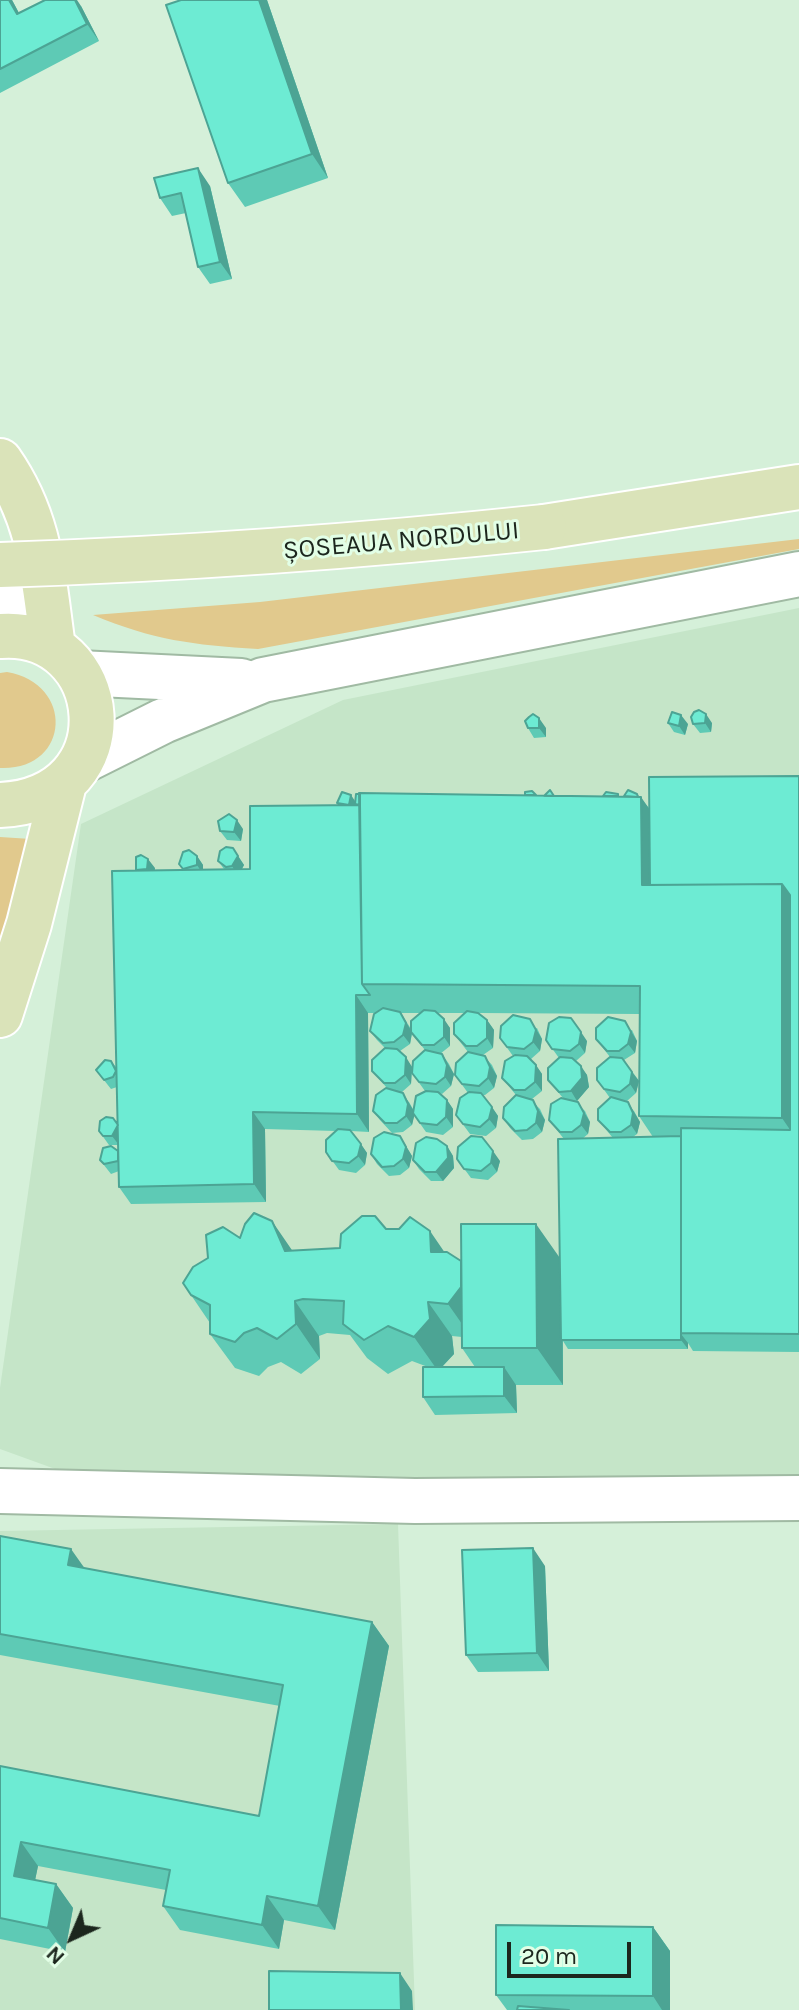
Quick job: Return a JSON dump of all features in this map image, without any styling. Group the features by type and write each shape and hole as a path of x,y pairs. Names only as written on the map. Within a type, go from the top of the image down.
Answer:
{"main road":[{"path":"0,461 22,493 37,538 37,648 91,701 92,732 74,773 0,1015"},
{"name":"ȘOSEAUA NORDULUI","path":"0,565 176,559 338,548 544,527 799,487"},
{"path":"0,805 24,804 45,797 74,773"}],"street":[{"path":"0,595 37,648 195,681 263,680 799,574"},
{"path":"74,773 163,721 263,680"},
{"path":"0,1491 415,1501 799,1498"}],"shaded area":[{"path":"799,539 799,549 258,649 174,640 93,615 260,602"},
{"path":"799,608 799,1485 58,1470 0,1449 0,1388 81,824 343,700"},
{"path":"7,672 29,680 45,692 54,708 56,726 51,742 40,756 23,765 0,768 0,673"},
{"path":"0,837 31,839 0,947"},
{"path":"398,1524 415,2010 0,2010 0,1531"}],"building":[{"path":"0,0 9,0 17,14 45,0 75,0 87,24 0,69"},
{"path":"181,0 259,0 312,154 228,183 166,5"},
{"path":"198,168 220,262 198,267 181,193 160,198 154,178"},
{"path":"699,710 706,714 705,723 693,724 691,717"},
{"path":"672,712 681,715 679,726 668,723"},
{"path":"533,714 539,718 539,728 528,728 525,721"},
{"path":"799,776 799,1334 681,1333 681,1128 790,1130 790,895 782,884 650,885 649,777"},
{"path":"628,790 637,794 638,797 624,796"},
{"path":"342,792 351,795 349,805 337,803"},
{"path":"606,792 618,794 618,796 603,796"},
{"path":"359,793 641,797 642,885 782,884 782,1118 639,1116 640,986 362,984"},
{"path":"356,794 360,794 360,805 355,804"},
{"path":"360,805 362,984 370,995 356,995 357,1114 253,1112 254,1184 119,1187 112,871 250,869 250,806"},
{"path":"229,814 237,820 234,832 220,831 218,821"},
{"path":"226,847 233,848 238,856 232,866 226,867 218,861 220,851"},
{"path":"189,850 197,856 197,865 183,869 179,864 183,852"},
{"path":"141,855 148,859 147,869 136,870 136,857"},
{"path":"383,1008 400,1012 406,1023 403,1035 394,1042 383,1043 370,1031 374,1014"},
{"path":"424,1010 435,1011 444,1019 444,1037 434,1045 422,1045 411,1032 411,1021"},
{"path":"467,1011 478,1013 487,1020 487,1038 477,1046 466,1046 454,1034 454,1023"},
{"path":"513,1015 530,1019 536,1030 533,1042 524,1049 507,1047 500,1038 501,1026"},
{"path":"559,1017 571,1018 581,1032 579,1044 570,1051 552,1049 546,1040 549,1023"},
{"path":"608,1017 625,1021 631,1032 628,1044 619,1051 607,1051 596,1039 596,1028"},
{"path":"385,1048 397,1049 406,1057 405,1075 395,1083 384,1083 372,1071 372,1060"},
{"path":"425,1050 442,1054 447,1065 445,1077 436,1084 419,1082 412,1073 413,1061"},
{"path":"468,1052 485,1056 490,1067 488,1078 479,1086 462,1084 455,1075 456,1063"},
{"path":"515,1055 527,1056 536,1065 535,1082 525,1090 514,1090 502,1078 505,1061"},
{"path":"560,1057 572,1058 581,1066 582,1078 571,1091 559,1092 548,1080 548,1068"},
{"path":"610,1057 622,1058 632,1072 630,1084 620,1092 604,1089 597,1080 597,1068"},
{"path":"105,1060 111,1061 116,1071 113,1077 104,1080 96,1070"},
{"path":"386,1088 403,1093 408,1104 406,1116 397,1123 385,1123 373,1111 376,1095"},
{"path":"426,1091 438,1092 447,1100 446,1117 437,1125 420,1123 413,1113 416,1096"},
{"path":"469,1092 481,1093 492,1107 489,1119 480,1127 463,1124 456,1115 460,1098"},
{"path":"516,1095 533,1100 538,1111 536,1123 527,1130 515,1131 503,1118 504,1107"},
{"path":"611,1097 628,1102 633,1113 631,1125 621,1132 610,1132 598,1120 598,1109"},
{"path":"561,1098 578,1102 584,1113 581,1125 572,1132 560,1132 549,1120 551,1104"},
{"path":"106,1117 113,1118 118,1125 112,1136 103,1136 99,1131 100,1121"},
{"path":"338,1129 350,1130 361,1144 358,1156 349,1163 332,1161 326,1152 326,1140"},
{"path":"384,1132 400,1136 406,1147 403,1159 394,1166 382,1167 371,1154 374,1138"},
{"path":"471,1136 482,1137 493,1151 491,1163 481,1171 464,1169 457,1159 458,1147"},
{"path":"681,1136 681,1340 561,1340 558,1139"},
{"path":"426,1137 437,1139 447,1146 448,1158 436,1172 425,1172 413,1160 416,1143"},
{"path":"111,1146 118,1151 118,1161 104,1164 100,1160 103,1148"},
{"path":"254,1213 272,1221 285,1251 340,1248 341,1234 362,1216 375,1216 386,1229 399,1229 410,1217 430,1231 431,1252 447,1252 461,1261 461,1287 448,1304 428,1302 430,1319 414,1337 388,1326 364,1340 343,1324 344,1301 303,1299 295,1301 296,1324 277,1339 257,1328 244,1333 235,1342 210,1334 210,1305 191,1295 183,1283 193,1267 208,1258 206,1235 223,1227 240,1238 245,1224"},
{"path":"461,1224 536,1224 537,1348 462,1348"},
{"path":"423,1367 504,1367 504,1396 423,1397"},
{"path":"0,1536 71,1549 68,1565 372,1622 318,1906 267,1896 262,1925 163,1906 170,1870 21,1842 14,1876 56,1884 48,1928 0,1918 0,1766 259,1816 283,1685 0,1634"},
{"path":"533,1548 537,1653 466,1655 462,1550"},
{"path":"496,1925 653,1927 653,1996 496,1995"},
{"path":"269,1971 400,1973 401,2010 269,2010"},
{"path":"518,2006 569,2010 517,2010"}]}
